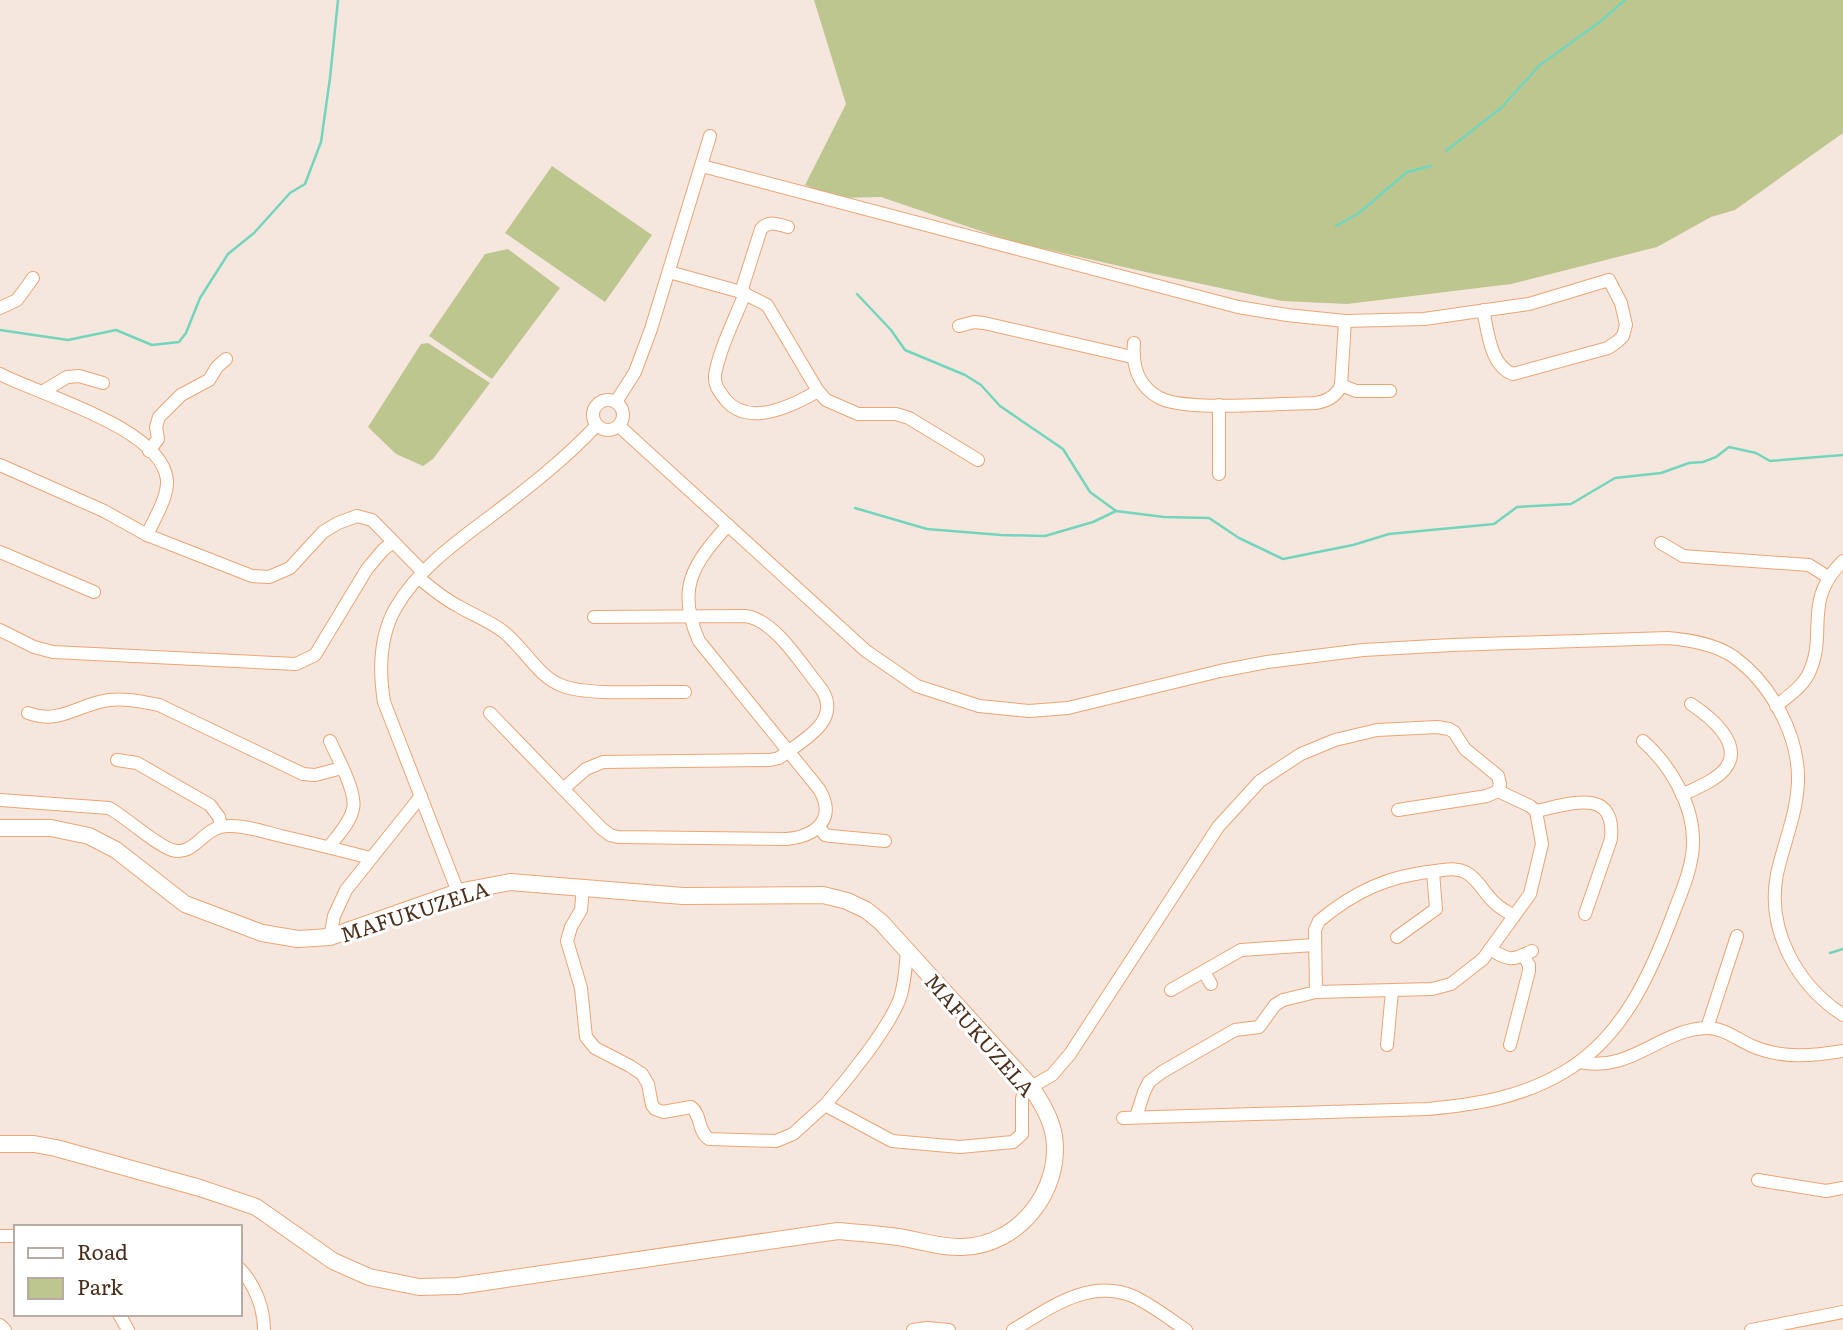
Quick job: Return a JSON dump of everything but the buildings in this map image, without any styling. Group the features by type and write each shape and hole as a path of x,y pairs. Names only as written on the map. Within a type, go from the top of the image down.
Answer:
{"main road":[{"name":"MAFUKUZELA","path":"0,828 51,828 89,835 116,850 185,904 262,933 298,939 330,937 458,892 510,882 682,896 824,895 847,901 866,910 881,922 1028,1084 1047,1114 1054,1134 1055,1155 1052,1175 1043,1196 1021,1224 997,1239 962,1247 838,1231 458,1286 419,1287 369,1277 333,1261 267,1213 236,1199 56,1148 34,1144 0,1144"}],"street":[{"path":"616,402 635,372 651,329 710,136"},
{"path":"702,166 1238,307 1345,321 1424,319 1548,299 1609,280 1620,303 1626,325 1623,336 1608,348 1513,374 1505,371 1498,362 1483,310"},
{"path":"788,227 773,223 761,229 743,293 715,374 718,390 730,405 746,412 783,409 818,391"},
{"path":"669,272 743,293 762,302 772,311 818,391 826,400 858,414 896,414 909,418 978,460"},
{"path":"0,308 17,300 33,278"},
{"path":"1134,343 1132,357 1140,379 1157,397 1177,404 1316,403 1329,399 1339,391 1345,321"},
{"path":"959,326 974,322 984,323 1132,357"},
{"path":"149,451 158,439 156,427 159,417 181,395 209,380 226,359"},
{"path":"0,374 117,424 137,438 149,451 164,469 167,487 148,535"},
{"path":"42,393 67,377 79,376 103,383"},
{"path":"1341,385 1356,391 1390,391"},
{"path":"607,400 616,402 623,415 619,425 610,430 597,425 593,418 596,405 607,400"},
{"path":"1219,405 1219,474"},
{"path":"458,892 384,702 380,675 383,641 396,608 421,575 544,474 597,425"},
{"path":"619,425 866,651 917,686 979,706 1029,711 1068,708 1266,662 1363,650 1668,638 1713,646 1732,656 1763,685 1788,727 1798,777 1796,810 1777,876 1775,899 1778,924 1785,949 1798,971 1812,990 1843,1015"},
{"path":"0,466 104,511 148,535 241,572 261,577 277,575 290,568 323,532 338,523 357,516 372,520 421,575 454,605 494,624 507,634 554,682 564,687 589,691 685,692"},
{"path":"490,713 610,835 787,839 801,838 818,827 824,818 823,795 699,641 688,616 688,594 696,567 709,546 728,525"},
{"path":"0,630 34,647 53,652 296,664 315,655 367,569 393,542"},
{"path":"1661,543 1683,556 1809,565 1828,577"},
{"path":"0,552 94,592"},
{"path":"1776,706 1807,678 1811,666 1819,598 1828,577 1843,561"},
{"path":"563,789 586,769 603,762 779,758 825,722 828,705 822,690 775,632 761,619 745,616 594,617"},
{"path":"28,713 50,718 94,703 134,700 159,705 303,774 315,775 342,768"},
{"path":"1682,795 1718,776 1727,768 1730,757 1730,746 1721,729 1691,704"},
{"path":"825,1105 892,1141 960,1147 1013,1142 1022,1134 1021,1099 1028,1084 1052,1075 1070,1054 1218,827 1260,781 1301,754 1335,740 1377,730 1437,727 1449,729 1465,749 1498,776 1498,791"},
{"path":"329,847 353,812 354,803 330,741"},
{"path":"1123,1118 1428,1109 1466,1105 1507,1098 1539,1086 1579,1062 1618,1025 1643,986 1684,887 1693,845 1692,822 1682,795 1656,753 1643,741"},
{"path":"117,760 137,763 211,805 219,817 220,826"},
{"path":"1136,1117 1149,1082 1235,1030 1259,1027 1275,1005 1283,1000 1316,992 1432,989 1451,984 1483,958 1530,894 1542,844 1536,811 1498,791 1487,796 1398,810"},
{"path":"330,937 339,902 370,858 421,796"},
{"path":"0,800 109,808 170,850 189,849 207,832 220,826 236,826 370,858"},
{"path":"1536,811 1587,800 1604,809 1609,817 1611,839 1585,914"},
{"path":"818,827 825,835 886,841"},
{"path":"1316,992 1314,945 1319,921 1372,886 1388,880 1433,872 1464,871 1473,877 1495,903 1514,916"},
{"path":"1397,936 1436,909 1433,872"},
{"path":"583,887 581,911 567,941 581,988 586,1037 595,1048 642,1074 648,1084 655,1109 663,1112 691,1107 695,1109 702,1133 709,1139 776,1141 793,1134 825,1105 882,1031 899,1000 905,980 907,950"},
{"path":"1707,1028 1737,936"},
{"path":"1171,990 1241,950 1314,945"},
{"path":"1490,949 1514,960 1528,953 1529,971 1510,1045"},
{"path":"1204,972 1211,984"},
{"path":"1387,1045 1392,991"},
{"path":"1579,1062 1608,1064 1687,1031 1707,1028 1717,1029 1777,1054 1808,1056 1843,1051"},
{"path":"1758,1180 1832,1192 1843,1188"},
{"path":"242,1272 258,1298 264,1330"},
{"path":"1013,1330 1076,1295 1109,1290 1137,1298 1186,1330"},
{"path":"1751,1330 1843,1312"},
{"path":"0,1325 5,1330"},
{"path":"913,1330 949,1330"}],"green space":[{"path":"814,0 1843,0 1843,133 1735,210 1711,217 1657,247 1511,284 1347,304 1282,301 1010,241 881,197 837,198 805,185 846,104"},
{"path":"552,166 652,235 605,302 505,233"},
{"path":"508,249 560,288 492,379 429,336 485,254"},
{"path":"428,343 490,383 433,459 423,466 396,454 368,427 421,344"}],"waterway":[{"path":"0,330 68,340 116,330 152,345 179,342 186,333 200,298 228,254 254,233 290,193 305,184 321,142 338,0"},
{"path":"1446,151 1501,108 1540,65 1601,21 1625,0"},
{"path":"1336,226 1359,213 1407,172 1431,166"},
{"path":"857,294 891,330 905,350 965,375 981,385 1000,406 1063,449 1090,492 1116,511"},
{"path":"855,508 927,529 1001,535 1045,536 1093,522 1116,511 1164,517 1209,518 1239,538 1283,559 1353,545 1389,534 1494,524 1517,507 1571,504 1615,478 1661,473 1689,463 1703,462 1716,457 1729,447 1756,453 1770,461 1843,455"},
{"path":"1830,953 1843,949"}]}
